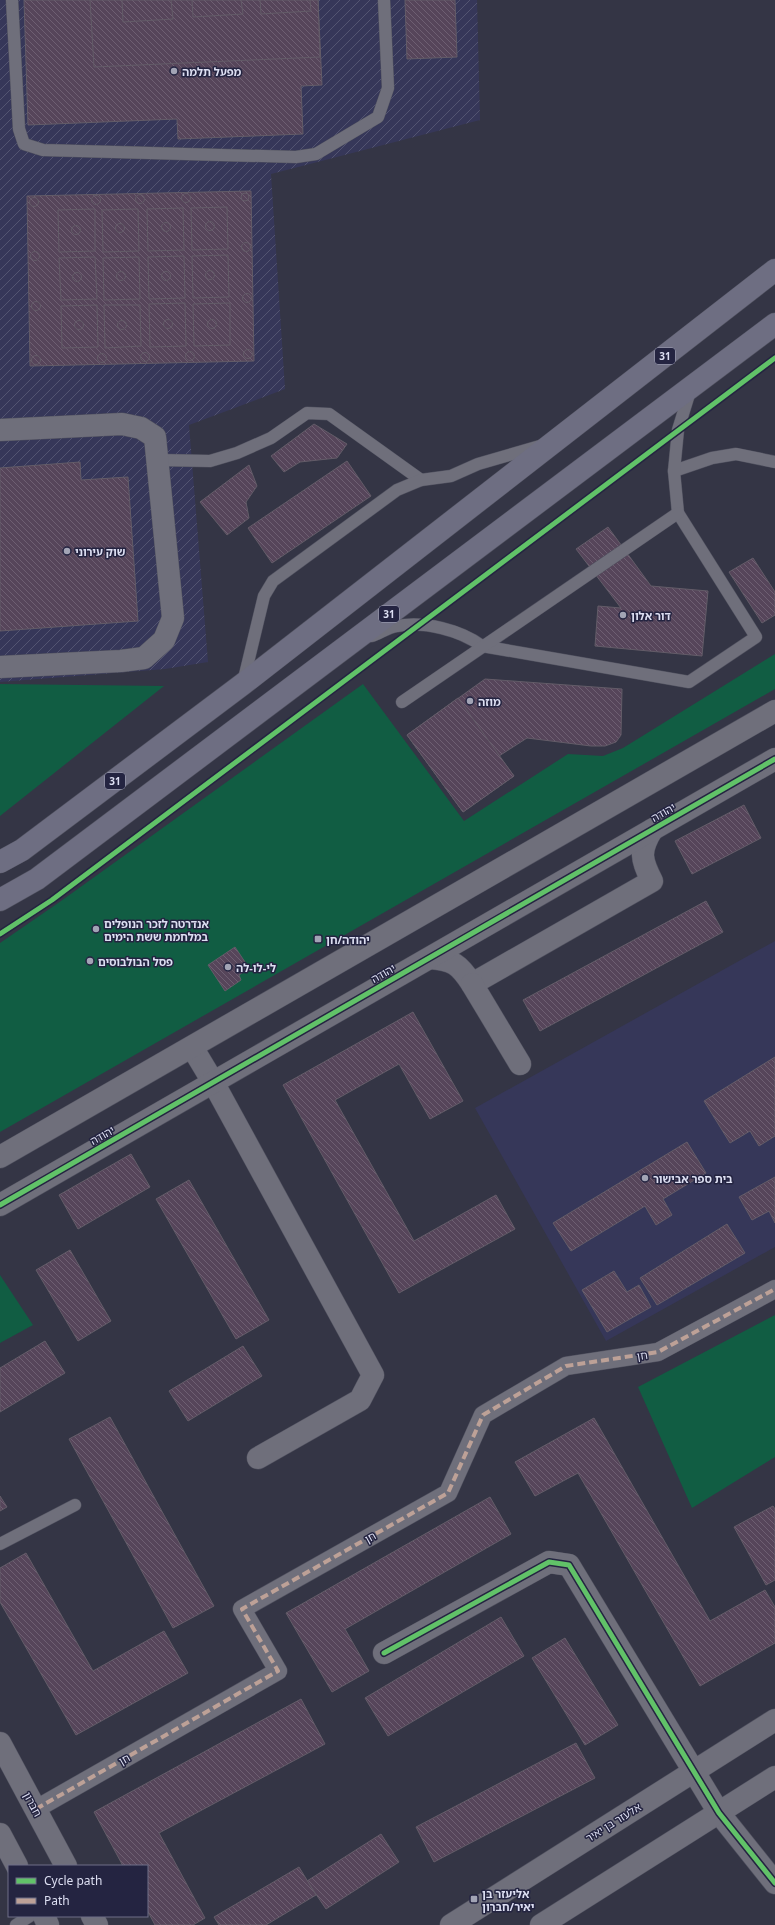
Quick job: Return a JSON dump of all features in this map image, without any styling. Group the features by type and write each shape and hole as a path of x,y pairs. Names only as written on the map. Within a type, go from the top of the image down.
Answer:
{"highway":[{"name":"31","path":"0,862 22,850 243,684 775,270"},
{"name":"31","path":"0,900 37,879 775,324"}],"street":[{"path":"0,430 122,424 141,428 155,437 173,618 164,640 144,658 121,661 0,667"},
{"path":"0,1157 775,711"},
{"name":"יהודה","path":"0,1205 775,759"},
{"path":"472,984 652,881 644,865 642,856 644,843 652,830"},
{"path":"430,958 448,959 462,968 520,1064"},
{"path":"192,1047 213,1082 373,1375 360,1400 258,1458"},
{"name":"חן","path":"36,1809 278,1672 242,1609 448,1493 483,1415 566,1366 658,1352 775,1289"},
{"path":"384,1653 549,1562 569,1565 719,1813 775,1883"},
{"name":"אלעזר בן יאיר","path":"451,1925 775,1720"},
{"name":"חברון","path":"0,1742 65,1865"},
{"path":"542,1925 775,1777"},
{"path":"0,1834 16,1865"}],"lane":[{"path":"12,0 19,129 24,144 43,150 296,157 316,154 378,117 388,88 384,0"},
{"path":"345,647 396,626 421,624 469,636 482,646 690,682 756,637 678,513 674,471 678,430 692,387"},
{"path":"158,460 210,461 237,454 271,438 307,413 329,414 421,480"},
{"path":"243,684 264,596 273,581 397,490 421,480 450,476 478,464 555,442"},
{"path":"674,471 712,458 736,454 775,462"},
{"path":"402,702 678,513"},
{"path":"0,1544 75,1505"},
{"path":"16,1925 28,1917"}],"shaded area":[{"path":"0,0 477,0 480,120 271,174 285,389 189,425 208,662 165,669 0,682"},
{"name":"בית ספר אבישור","path":"775,941 775,1247 606,1341 475,1108"}],"green space":[{"path":"775,654 775,689 0,1132 0,943 61,901 363,684 464,821 568,754 603,756 623,748"},
{"path":"0,684 164,686 0,816"},
{"path":"0,1275 33,1325 0,1343"},
{"path":"775,1315 775,1457 692,1508 638,1387"}],"building":[{"name":"מפעל תלמה","path":"24,0 318,0 322,85 301,86 303,134 178,139 177,119 28,125"},
{"path":"90,0 318,0 320,57 94,67"},
{"path":"122,0 171,0 173,19 123,22"},
{"path":"192,0 241,0 243,14 193,17"},
{"path":"260,0 310,0 311,11 261,14"},
{"path":"405,0 455,0 457,57 407,59"},
{"path":"251,191 254,361 30,366 27,196"},
{"path":"243,193 247,193 249,197 247,201 243,201 241,199 241,195"},
{"path":"184,194 188,194 190,198 188,202 184,202 182,200 182,196"},
{"path":"138,195 142,195 144,199 142,203 138,203 136,201 136,197"},
{"path":"94,196 98,196 100,200 98,204 94,204 92,202 92,198"},
{"path":"32,198 36,198 38,202 36,206 32,206 30,204 30,200"},
{"path":"227,207 228,249 192,250 191,208"},
{"path":"183,208 184,250 148,251 147,209"},
{"path":"95,209 95,251 59,252 58,210"},
{"path":"138,209 139,251 103,252 102,210"},
{"path":"208,222 212,222 214,226 212,230 208,230 206,228 206,224"},
{"path":"164,223 168,223 170,227 168,231 164,231 162,229 162,225"},
{"path":"118,224 122,224 124,228 122,232 118,232 116,230 116,226"},
{"path":"74,226 78,226 80,230 78,234 74,234 72,232 72,228"},
{"path":"244,243 248,243 250,247 248,251 244,251 242,249 242,245"},
{"path":"33,252 37,252 39,256 37,260 33,260 31,258 31,254"},
{"path":"228,255 229,297 193,298 192,256"},
{"path":"184,256 185,298 149,299 148,257"},
{"path":"95,257 97,299 61,300 59,258"},
{"path":"139,257 140,299 104,300 103,258"},
{"path":"208,271 212,271 214,275 212,279 208,279 206,277 206,273"},
{"path":"119,272 123,272 125,276 123,280 119,280 117,278 117,274"},
{"path":"164,272 168,272 170,276 168,280 164,280 162,278 162,274"},
{"path":"75,273 79,273 81,277 79,281 75,281 73,279 73,275"},
{"path":"245,294 249,294 251,298 249,302 245,302 243,300 243,296"},
{"path":"34,302 38,302 40,306 38,310 34,310 32,308 32,304"},
{"path":"185,303 186,346 150,347 149,304"},
{"path":"230,303 230,345 194,346 193,304"},
{"path":"97,305 98,347 62,348 61,306"},
{"path":"104,305 140,305 141,346 105,348"},
{"path":"166,320 170,320 172,324 170,328 166,328 164,326 164,322"},
{"path":"210,320 214,320 216,324 214,328 210,328 208,326 208,322"},
{"path":"77,321 81,321 83,325 81,329 77,329 75,327 75,323"},
{"path":"120,321 124,321 126,325 124,329 120,329 118,327 118,323"},
{"path":"246,350 250,350 252,354 250,358 246,358 244,356 244,352"},
{"path":"188,352 192,352 194,356 192,360 188,360 186,358 186,354"},
{"path":"143,353 147,353 149,357 147,361 143,361 141,359 141,355"},
{"path":"100,354 104,354 106,358 104,362 100,362 98,360 98,356"},
{"path":"34,356 38,356 40,360 38,364 34,364 32,362 32,358"},
{"path":"314,424 347,444 337,458 300,462 284,472 271,456"},
{"path":"347,461 371,496 272,563 248,528"},
{"name":"שוק עירוני","path":"80,462 81,480 128,477 138,621 0,631 0,468"},
{"path":"249,465 257,486 246,502 249,518 227,535 200,502"},
{"path":"608,527 651,586 708,591 702,656 595,646 598,606 621,608 576,549"},
{"path":"753,558 775,592 775,615 762,623 729,572"},
{"path":"485,679 622,689 621,735 616,742 605,746 591,746 527,738 499,756 514,776 463,812 407,735"},
{"path":"458,698 514,776 463,812 407,735"},
{"path":"744,805 761,838 692,874 675,841"},
{"path":"706,901 723,932 540,1031 523,1000"},
{"path":"235,947 249,968 239,975 241,980 225,991 208,965"},
{"path":"413,1012 463,1101 430,1119 399,1064 335,1100 414,1241 496,1195 515,1229 399,1293 283,1085"},
{"path":"775,1057 775,1136 759,1146 750,1131 730,1143 704,1101"},
{"path":"687,1142 706,1173 663,1199 672,1215 656,1225 645,1206 571,1251 553,1223"},
{"path":"131,1154 150,1187 78,1229 59,1195"},
{"path":"775,1177 775,1223 769,1211 752,1220 739,1197"},
{"path":"189,1180 269,1320 236,1339 156,1199"},
{"path":"727,1224 745,1253 657,1305 640,1278"},
{"path":"70,1250 111,1321 78,1341 36,1270"},
{"path":"614,1271 627,1292 639,1285 651,1307 607,1332 582,1290"},
{"path":"45,1341 65,1373 0,1412 0,1368"},
{"path":"243,1346 262,1376 188,1421 169,1391"},
{"path":"110,1417 214,1606 173,1628 69,1439"},
{"path":"594,1418 710,1621 765,1590 775,1607 775,1643 700,1686 578,1473 535,1496 515,1462"},
{"path":"0,1496 7,1507 0,1511"},
{"path":"490,1497 511,1534 345,1629 369,1671 332,1692 286,1613"},
{"path":"773,1506 775,1509 775,1580 766,1585 734,1527"},
{"path":"26,1553 93,1671 164,1631 188,1673 76,1735 0,1602 0,1568"},
{"path":"501,1617 524,1656 388,1736 365,1698"},
{"path":"565,1638 618,1725 585,1745 532,1658"},
{"path":"301,1699 325,1744 159,1833 205,1918 193,1925 155,1925 148,1912 148,1865 122,1865 94,1812"},
{"path":"576,1743 595,1778 434,1862 416,1827"},
{"path":"381,1834 399,1862 326,1909 307,1881"},
{"path":"299,1867 316,1895 266,1925 219,1925 214,1917"}],"marked path":[{"path":"36,1809 278,1671 242,1609 448,1493 483,1415 566,1366 658,1352 775,1289"}],"cycle path":[{"path":"0,934 52,900 775,358"},
{"path":"0,1205 775,759"},
{"path":"384,1653 549,1562 569,1565 719,1813 775,1883"}],"place":[{"name":"מפעל תלמה","path":"174,71"},
{"name":"שוק עירוני","path":"67,551"},
{"name":"דור אלון","path":"623,615"},
{"name":"מוזה","path":"470,701"},
{"name":"אנדרטה לזכר הנופלים במלחמת ששת הימים","path":"96,929"},
{"name":"יהודה/חן","path":"318,939"},
{"name":"פסל הבולבוסים","path":"90,961"},
{"name":"לי-לו-לה","path":"228,967"},
{"name":"בית ספר אבישור","path":"645,1178"},
{"name":"אליעזר בן יאיר/חברון","path":"474,1899"}]}
